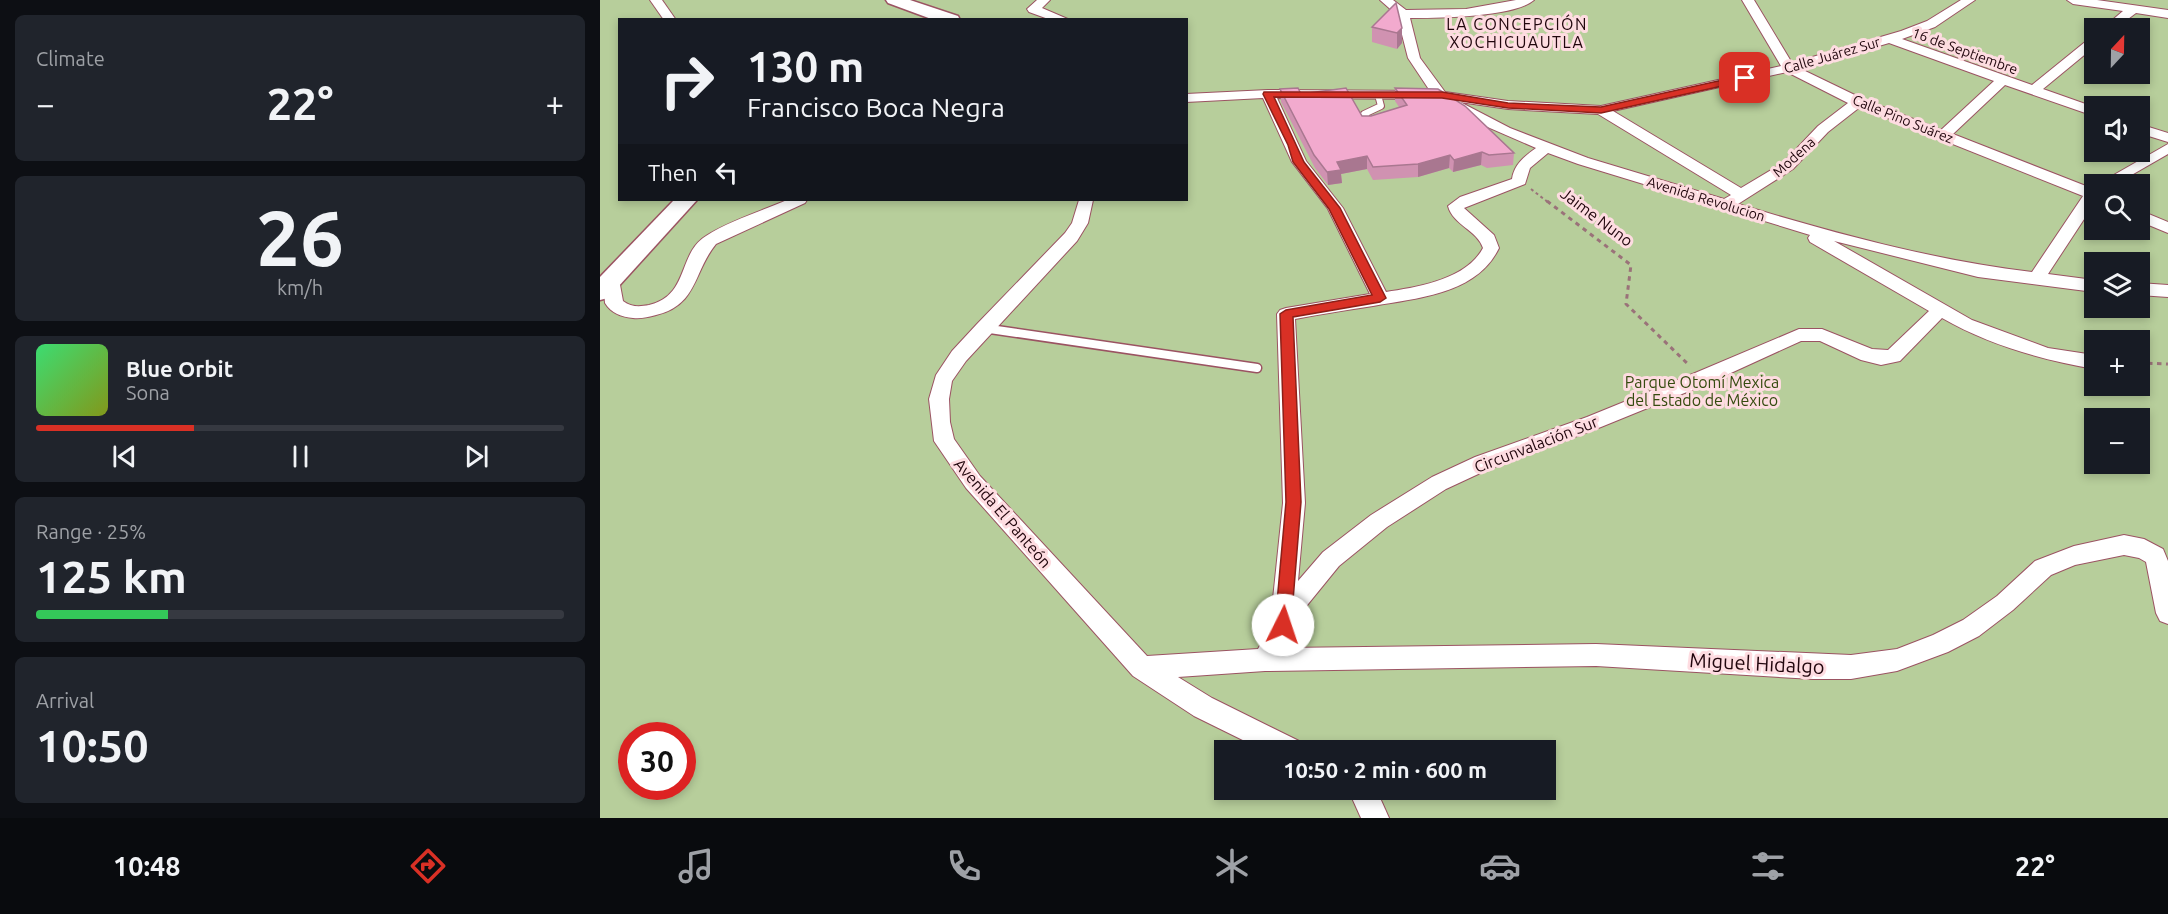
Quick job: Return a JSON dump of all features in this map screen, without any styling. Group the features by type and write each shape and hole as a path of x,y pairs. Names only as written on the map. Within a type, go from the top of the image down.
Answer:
{"main road":[{"path":"894,0 946,18"},
{"path":"606,285 685,201"}],"street":[{"path":"656,0 669,18"},
{"path":"1044,0 1033,9 1058,18"},
{"path":"1386,0 1403,14 1447,14 1501,8 1528,0"},
{"path":"1403,0 1422,14"},
{"path":"1748,0 1789,68"},
{"name":"Calle Juárez Sur","path":"1188,95 1442,95 1508,105 1601,110 1789,68 1918,30 1969,0"},
{"path":"2073,0 2168,14"},
{"path":"2122,18 2133,9"},
{"name":"Avenida Revolucion","path":"1403,14 1414,58 1424,75 1442,95 1474,116 1582,161 1801,228 1933,261 2035,280 2084,285"},
{"name":"16 de Septiembre","path":"1887,38 2084,109"},
{"path":"2033,91 2084,49"},
{"name":"Calle Pino Suárez","path":"1789,68 1858,102 2084,189"},
{"path":"1944,135 2002,80"},
{"path":"1268,94 1299,162 1335,208 1380,298"},
{"name":"Modena","path":"1725,205 1788,166 1832,121 1858,102"},
{"path":"1601,110 1743,195"},
{"path":"2150,132 2168,138"},
{"path":"1283,625 1294,502 1286,314 1444,286 1490,253 1491,245 1458,213 1456,206 1466,200 1520,181 1518,175 1521,169 1547,146"},
{"path":"2123,174 2168,148"},
{"path":"606,285 614,303 620,309 639,312 666,307 680,296 704,245 710,240 797,201"},
{"name":"Avenida El Panteón","path":"1086,201 1080,223 1071,237 983,328 959,356 943,380 939,399 944,441 973,482 1142,668 1203,707 1270,740"},
{"path":"2035,280 2084,206"},
{"path":"2150,220 2168,228"},
{"path":"1801,228 1966,324 2020,346 2046,354 2084,360"},
{"path":"2150,290 2168,291"},
{"name":"Circunvalación Sur","path":"1265,660 1283,625 1311,581 1331,559 1421,493 1482,464 1594,422 1807,334 1830,337 1868,355 1881,358 1893,356 1940,310"},
{"name":"Miguel Hidalgo","path":"1265,660 1596,655 1851,667 1897,660 1940,644 1971,628 2005,603 2043,568 2074,556 2124,545 2144,549 2155,556 2161,571 2168,613"},
{"path":"1142,668 1265,660"},
{"path":"1368,800 1375,818"}],"lane":[{"path":"1371,123 1364,114 1381,106 1378,95"},
{"path":"983,328 1257,368"}],"path":[{"name":"Jaime Nuno","path":"1520,181 1631,265 1626,304 1702,378"},
{"path":"2150,363 2168,364"}],"green space":[{"name":"Parque Otomí Mexica del Estado de México","path":"600,0 2168,0 2168,818 600,818"}],"building":[{"path":"1396,3 1402,28 1397,33 1372,27"},
{"path":"1298,88 1301,94 1346,88 1362,116 1371,116 1407,105 1395,88 1438,89 1465,106 1514,153 1489,155 1482,152 1454,160 1450,155 1418,164 1373,167 1367,156 1337,162 1341,170 1327,172 1314,155 1280,89"}],"district":[{"name":"LA CONCEPCIÓN XOCHICUAUTLA","path":"1517,33"}],"route":[{"path":"1283,625 1294,502 1286,314 1380,298 1335,208 1299,162 1268,94 1442,95 1508,105 1601,110 1745,78"}]}
